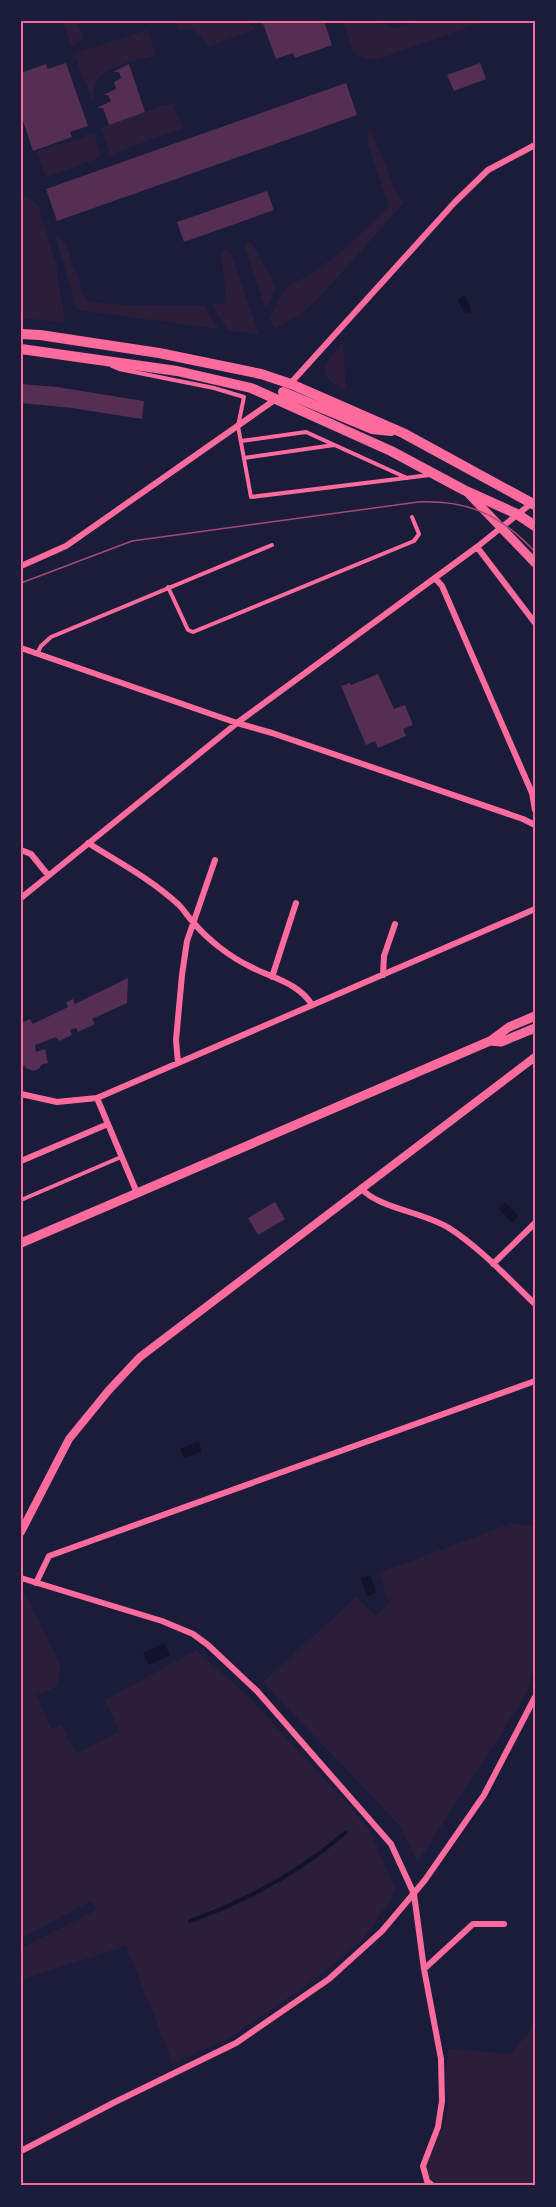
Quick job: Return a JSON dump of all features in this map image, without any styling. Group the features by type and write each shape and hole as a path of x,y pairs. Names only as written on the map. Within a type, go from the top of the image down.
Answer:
{"main road":[{"path":"21,334 159,353 261,374 291,384 403,433 534,502"},
{"path":"21,349 177,371 238,384 280,396 372,429 403,433"},
{"path":"280,396 517,514 535,526"},
{"path":"464,489 535,563"},
{"path":"21,1243 490,1041 509,1027 535,1016"},
{"path":"490,1041 501,1042 535,1028"}],"street":[{"path":"21,566 66,546 280,396 468,189 488,170 535,145"},
{"path":"21,898 237,723 477,547 534,502"},
{"path":"477,547 535,623"},
{"path":"435,578 442,586 532,793 535,810"},
{"path":"21,648 535,825"},
{"path":"88,843 150,880 182,907 194,924 229,954 306,996 312,1005"},
{"path":"21,850 31,854 48,875"},
{"path":"178,1063 177,1040 187,941 215,860"},
{"path":"272,977 296,903"},
{"path":"21,1094 57,1102 97,1098 535,909"},
{"path":"383,975 384,956 395,924"},
{"path":"21,1532 69,1439 109,1390 140,1357 535,1057"},
{"path":"97,1098 137,1193"},
{"path":"21,1161 108,1124"},
{"path":"361,1188 374,1199 418,1213 449,1228 493,1264 535,1304"},
{"path":"493,1264 535,1223"},
{"path":"36,1583 49,1556 535,1381"},
{"path":"21,1578 162,1621 193,1635 207,1645 256,1691 384,1833 414,1894 424,1969 441,2060 442,2101 438,2127 423,2166 427,2181 433,2186"},
{"path":"21,2151 236,2043 329,1979 382,1931 414,1894 484,1795 535,1696"},
{"path":"424,1969 473,1924 504,1924"}],"lane":[{"path":"99,360 119,369 214,388 244,397 238,426 250,496 437,474"},
{"path":"241,441 306,432 407,478"},
{"path":"244,458 334,445"},
{"path":"168,587 188,630 193,632 414,541 419,534 412,517"},
{"path":"37,654 41,646 51,637 272,544"},
{"path":"21,1200 122,1157"}],"shaded area":[{"path":"62,21 77,21 84,39 71,46"},
{"path":"175,21 250,21 254,30 208,47 196,32 188,29 178,30"},
{"path":"343,21 373,21 394,28 424,21 485,21 376,60 363,58 353,52"},
{"path":"147,30 156,55 125,63 106,72 99,79 95,87 94,98 91,99 75,56 76,53"},
{"path":"165,104 166,106 173,104 183,128 110,155 101,128"},
{"path":"369,125 395,189 404,203 318,299 300,315 274,329 270,317 287,286 308,276 344,250 389,206 367,141"},
{"path":"94,134 101,153 99,158 46,177 37,151"},
{"path":"21,196 32,199 39,208 56,263 65,323 21,318"},
{"path":"55,235 66,244 86,301 133,306 205,306 218,329 77,310"},
{"path":"250,241 277,287 266,308 244,247 245,243"},
{"path":"225,249 231,253 259,334 228,331 212,305 227,303 221,255"},
{"path":"462,296 466,297 471,309 470,313 464,312 458,300"},
{"path":"343,342 346,390 329,379 325,369"},
{"path":"506,1203 518,1216 512,1223 499,1209 501,1204"},
{"path":"198,1442 201,1452 184,1458 180,1449"},
{"path":"512,1523 535,1526 535,1665 524,1698 418,1862 399,1825 263,1682 356,1597 376,1616 389,1603 379,1573"},
{"path":"370,1575 376,1593 367,1596 361,1578"},
{"path":"21,1593 25,1594 61,1667 56,1687 37,1695 51,1729 61,1725 76,1754 119,1731 105,1700 196,1650 249,1697 368,1827 396,1891 363,1940 306,1986 230,2037 173,2064 126,1946 21,1980 21,1948 96,1910 91,1901 21,1938"},
{"path":"164,1643 170,1655 149,1665 143,1653"},
{"path":"535,2022 535,2186 437,2186 426,2176 423,2168 426,2155 444,2124 447,2113 448,2049 512,2054"}],"building":[{"path":"262,21 324,21 332,45 295,58 293,53 276,59"},
{"path":"66,63 88,126 70,132 72,137 33,151 21,115 21,73 46,64 48,69"},
{"path":"480,63 486,79 454,91 447,75"},
{"path":"129,64 145,112 109,125 103,108 97,108 111,101 108,95 103,95 116,89 114,82 121,78 119,72 113,72"},
{"path":"346,83 357,115 57,221 46,189"},
{"path":"267,191 274,210 184,242 177,222"},
{"path":"21,384 57,387 144,401 142,419 21,403"},
{"path":"378,674 394,709 405,705 413,725 403,729 406,736 378,748 375,741 366,745 341,686 350,683 351,685"},
{"path":"128,978 127,1003 92,1019 95,1024 78,1032 76,1028 70,1030 72,1035 59,1041 56,1037 35,1045 36,1052 45,1049 48,1063 41,1065 40,1068 34,1071 21,1066 21,1023 30,1019 33,1024 68,1007 66,1002 73,999 75,1004"},
{"path":"275,1202 285,1219 258,1235 248,1218"}],"waterway":[{"path":"190,1921 272,1884 310,1860 346,1832"}],"tram line":[{"path":"21,583 132,541 418,502 453,504 483,512 510,528 535,552"}]}
